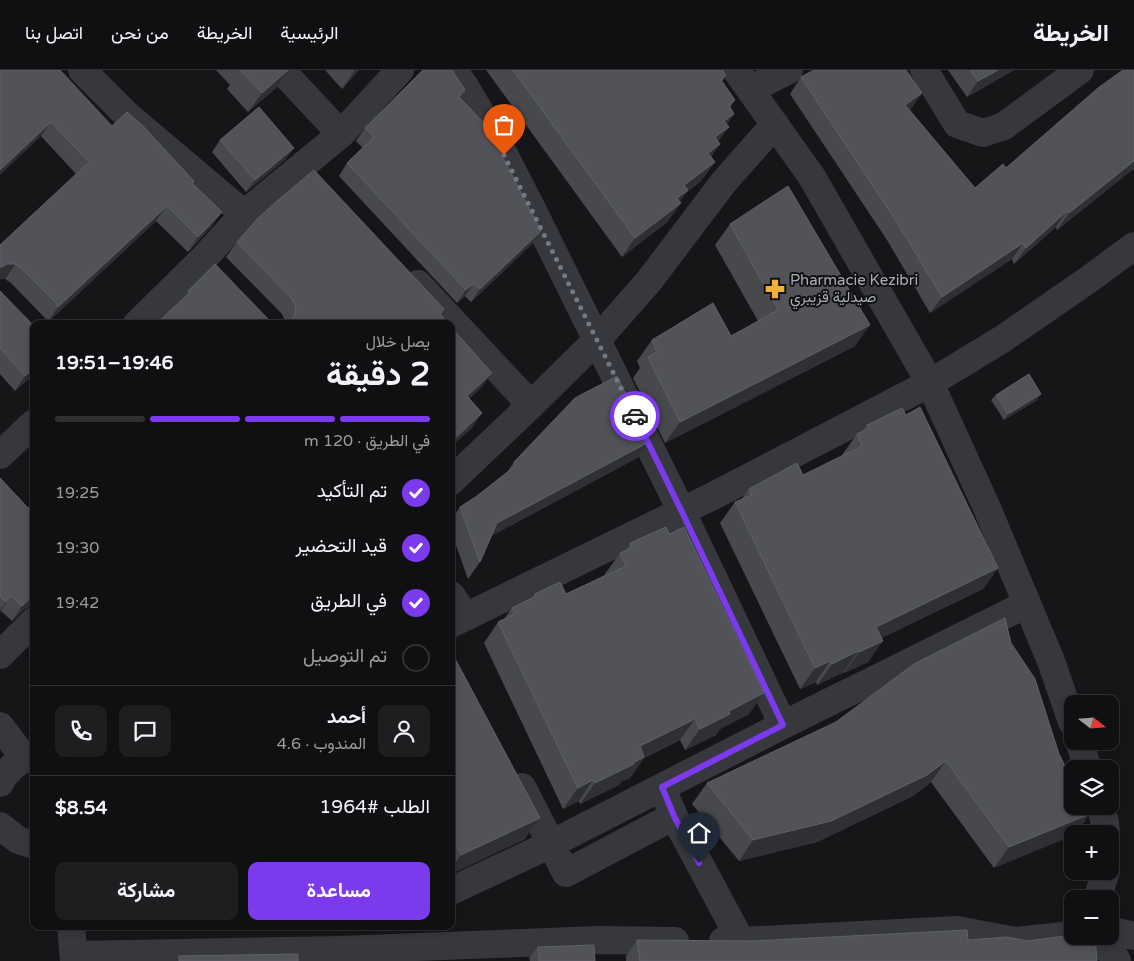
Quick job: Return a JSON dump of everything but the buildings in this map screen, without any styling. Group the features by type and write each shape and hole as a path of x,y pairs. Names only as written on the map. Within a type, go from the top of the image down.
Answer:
{"street":[{"path":"82,70 127,115 244,214"},
{"path":"281,70 341,134"},
{"path":"141,320 205,257 244,214 312,170 341,134 400,70"},
{"path":"453,70 496,139 682,512 783,725"},
{"path":"789,70 743,80 812,177 930,383 987,508 1051,661 1064,699"},
{"path":"924,70 957,124 983,133 1004,126 1080,70"},
{"path":"455,477 597,340 649,281 724,183 774,124"},
{"path":"456,612 682,512 930,383 1001,340 1134,246"},
{"path":"205,257 225,277"},
{"path":"398,263 451,320"},
{"path":"455,324 531,405"},
{"path":"0,456 30,427"},
{"path":"455,889 551,844 783,725 1027,604"},
{"path":"0,655 30,625"},
{"path":"0,726 29,759 12,767 0,783"},
{"path":"510,766 566,872 674,816"},
{"path":"662,787 674,816 741,941"},
{"path":"0,826 18,840 30,844"},
{"path":"71,930 74,958 339,956 600,950 957,930 1015,941 1064,936"},
{"path":"1119,932 1134,936"},
{"path":"1103,945 1111,951 1117,961"}],"way so far":[{"path":"504,155 635,416"}],"place":[{"name":"Pharmacie Kezibri صيدلية قزيبري","path":"775,289"}],"route":[{"path":"635,416 783,725 662,787 674,816 699,863"}]}
